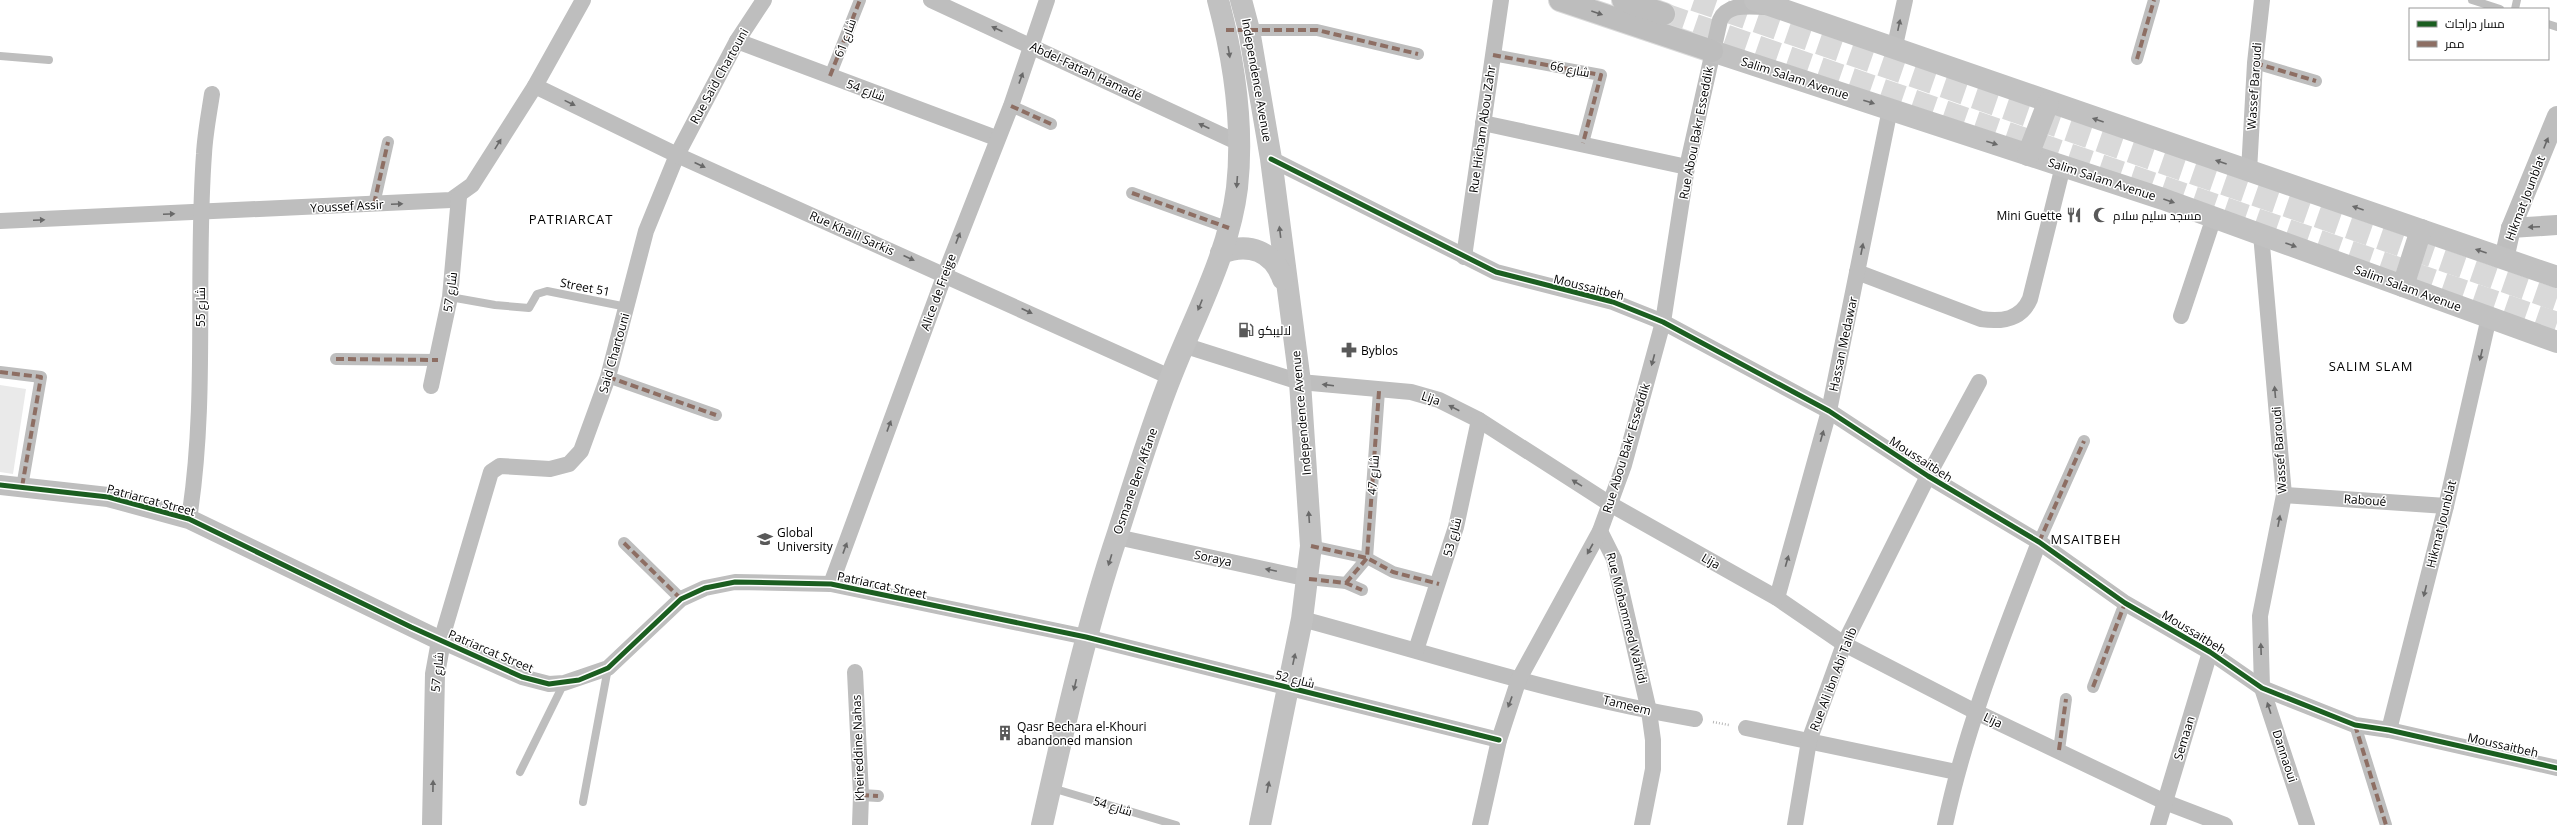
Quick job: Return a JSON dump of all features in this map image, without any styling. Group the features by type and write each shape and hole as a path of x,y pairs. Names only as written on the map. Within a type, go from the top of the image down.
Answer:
{"highway":[{"path":"1560,0 1712,51"},
{"path":"1623,0 1664,14"}],"main road":[{"name":"Independence Avenue","path":"1218,0 1226,30 1235,89 1239,143"},
{"name":"Independence Avenue","path":"1241,0 1249,30 1271,159 1286,286 1300,382 1311,546 1309,579 1302,620 1260,825"},
{"path":"1755,0 1894,50 2557,277"},
{"name":"Salim Salam Avenue","path":"1712,51 2028,154 2214,217 2557,342"},
{"path":"2028,154 2048,103"},
{"name":"Osmane Ben Affane","path":"1042,825 1086,637 1116,537 1170,377 1221,253 1229,228 1237,188 1239,143"},
{"path":"2403,286 2421,230"},
{"path":"1221,253 1242,248 1262,252 1279,268 1286,286"}],"street":[{"name":"Youssef Assir","path":"0,221 443,202 459,197 472,185 535,86 583,0"},
{"name":"Rue Saïd Chartouni","path":"677,155 737,41 764,0"},
{"name":"شارع 61","path":"830,76 860,0"},
{"name":"Abdel-Fattah Hamadé","path":"932,0 1032,45 1239,143"},
{"name":"Alice de Freige","path":"832,584 944,274 996,138 1010,106 1047,0"},
{"name":"Rue Hicham Abou Zahr","path":"1464,257 1501,0"},
{"path":"1894,50 1905,0"},
{"path":"2137,59 2154,0"},
{"name":"Wassef Baroudi","path":"2249,172 2255,63 2262,0"},
{"name":"Rue Abou Bakr Esseddik","path":"1480,825 1499,740 1519,679 1600,532 1624,465 1663,322 1687,167 1712,51 1723,13 1731,8 1776,7"},
{"path":"1226,30 1317,30 1418,54"},
{"name":"شارع 54","path":"737,41 996,138"},
{"name":"شارع 66","path":"1493,55 1601,75 1583,143"},
{"path":"2255,63 2316,82"},
{"name":"Rue Khalil Sarkis","path":"535,86 677,155 1170,377"},
{"name":"شارع 55","path":"189,519 197,469 200,410 201,213 204,153 212,94"},
{"path":"1010,106 1051,124"},
{"name":"Hassan Medawar","path":"1777,598 1829,411 1890,109"},
{"name":"Hikmat Jounblat","path":"2504,259 2511,228 2557,116"},
{"path":"1483,123 1583,143 1687,167"},
{"path":"374,204 388,142"},
{"name":"Said Chartouni","path":"488,477 490,472 500,466 550,469 570,464 576,459 608,377 646,231 677,155"},
{"name":"Moussaitbeh","path":"1271,159 1464,257 1515,279 1613,302 1663,322 1829,411 1928,476 2039,542 2125,603 2210,652 2262,688 2355,725 2389,730 2557,768"},
{"path":"1857,272 1981,319 1998,320 2012,318 2026,308 2030,299 2063,166"},
{"path":"1132,193 1229,228"},
{"name":"شارع 57","path":"432,386 450,297 459,197"},
{"path":"2181,316 2214,217"},
{"path":"2511,228 2557,226"},
{"name":"Wassef Baroudi","path":"2261,234 2284,495 2260,616 2262,688"},
{"name":"Hikmat Jounblat","path":"2389,730 2446,506 2489,317"},
{"name":"Lija","path":"1183,345 1300,382 1424,395 1439,400 1479,420 1610,504 1777,598 1844,644 1974,711 2059,750 2165,802 2225,825"},
{"path":"336,359 438,360"},
{"path":"0,372 41,377 22,487"},
{"path":"608,377 716,415"},
{"name":"Rue Ali ibn Abi Talib","path":"1795,825 1810,741 1844,644 1928,476 1979,382"},
{"name":"شارع 47","path":"1367,558 1379,391"},
{"name":"شارع 53","path":"1416,650 1439,584 1456,527 1479,420"},
{"path":"1945,825 1956,772 1974,711 2039,542 2084,441"},
{"name":"شارع 57","path":"432,825 435,674 441,641 488,477"},
{"name":"Patriarcat Street","path":"0,485 108,497 189,519 441,641 522,678 549,684 564,683 608,668 681,599 705,588 735,582 832,584 1086,637"},
{"name":"Raboué","path":"2284,495 2446,506"},
{"name":"Rue Mohammed Wahidi","path":"1600,532 1614,559 1649,712 1653,740 1653,769 1642,825"},
{"name":"Soraya","path":"1116,537 1309,579"},
{"path":"624,543 681,599"},
{"path":"1311,546 1367,558 1393,572 1439,584"},
{"path":"1346,583 1367,558"},
{"path":"1309,579 1346,583 1362,590"},
{"path":"2093,687 2125,603"},
{"name":"Tameem","path":"1302,620 1519,679 1649,712 1695,719"},
{"name":"شارع 52","path":"1086,637 1499,740"},
{"name":"Semaan","path":"2158,825 2210,652"},
{"name":"Kheireddine Nahas","path":"855,672 861,795 860,825"},
{"name":"Dannaoui","path":"2262,688 2307,825"},
{"path":"2059,750 2066,700"},
{"path":"2355,725 2386,825"},
{"path":"1746,728 1956,772"},
{"path":"861,795 878,796"}],"lane":[{"path":"2472,0 2497,8"},
{"path":"0,56 49,60"},
{"name":"Street 51","path":"450,297 495,305 529,308 537,294 547,291 627,307"},
{"path":"583,802 608,668"},
{"path":"520,772 564,683"},
{"name":"شارع 54","path":"1051,788 1149,821 1176,825"}],"path":[{"path":"1695,719 1746,728"}],"shaded area":[{"path":"0,385 26,389 13,474 0,472"}],"tunnel":[{"path":"1694,0 2557,300"},
{"path":"1664,14 2557,323"}],"marked path":[{"path":"830,76 860,0"},
{"path":"2137,59 2154,0"},
{"path":"1226,30 1317,30 1418,54"},
{"path":"1493,55 1601,75 1583,143"},
{"path":"2255,63 2316,81"},
{"path":"1011,106 1051,124"},
{"path":"374,204 388,142"},
{"path":"1132,193 1229,228"},
{"path":"336,359 438,360"},
{"path":"0,372 41,377 22,487"},
{"path":"608,377 716,415"},
{"path":"1346,583 1367,558 1379,391"},
{"path":"2039,542 2084,441"},
{"path":"624,543 681,599"},
{"path":"1311,546 1367,558 1393,572 1439,584"},
{"path":"1309,579 1346,583 1362,590"},
{"path":"2093,687 2125,603"},
{"path":"2059,750 2066,699"},
{"path":"2355,725 2386,825"},
{"path":"861,795 878,796"}],"cycle path":[{"path":"1271,159 1496,272 1613,302 1663,322 1829,411 1928,476 2039,542 2125,603 2210,652 2262,688 2355,725 2389,730 2557,768"},
{"path":"0,485 108,497 189,519 411,627 522,677 549,684 579,680 608,668 681,599 705,588 735,582 831,584 1086,637 1499,740"}],"place":[{"name":"Mini Guette","path":"2074,215"},
{"name":"مسجد سليم سلام","path":"2101,215"},
{"name":"لاليبكو","path":"1246,330"},
{"name":"Byblos","path":"1349,350"},
{"name":"Global University","path":"765,539"},
{"name":"Qasr Bechara el-Khouri abandoned mansion","path":"1005,733"}],"district":[{"name":"PATRIARCAT","path":"571,219"},
{"name":"SALIM SLAM","path":"2371,366"},
{"name":"MSAITBEH","path":"2086,539"}]}
